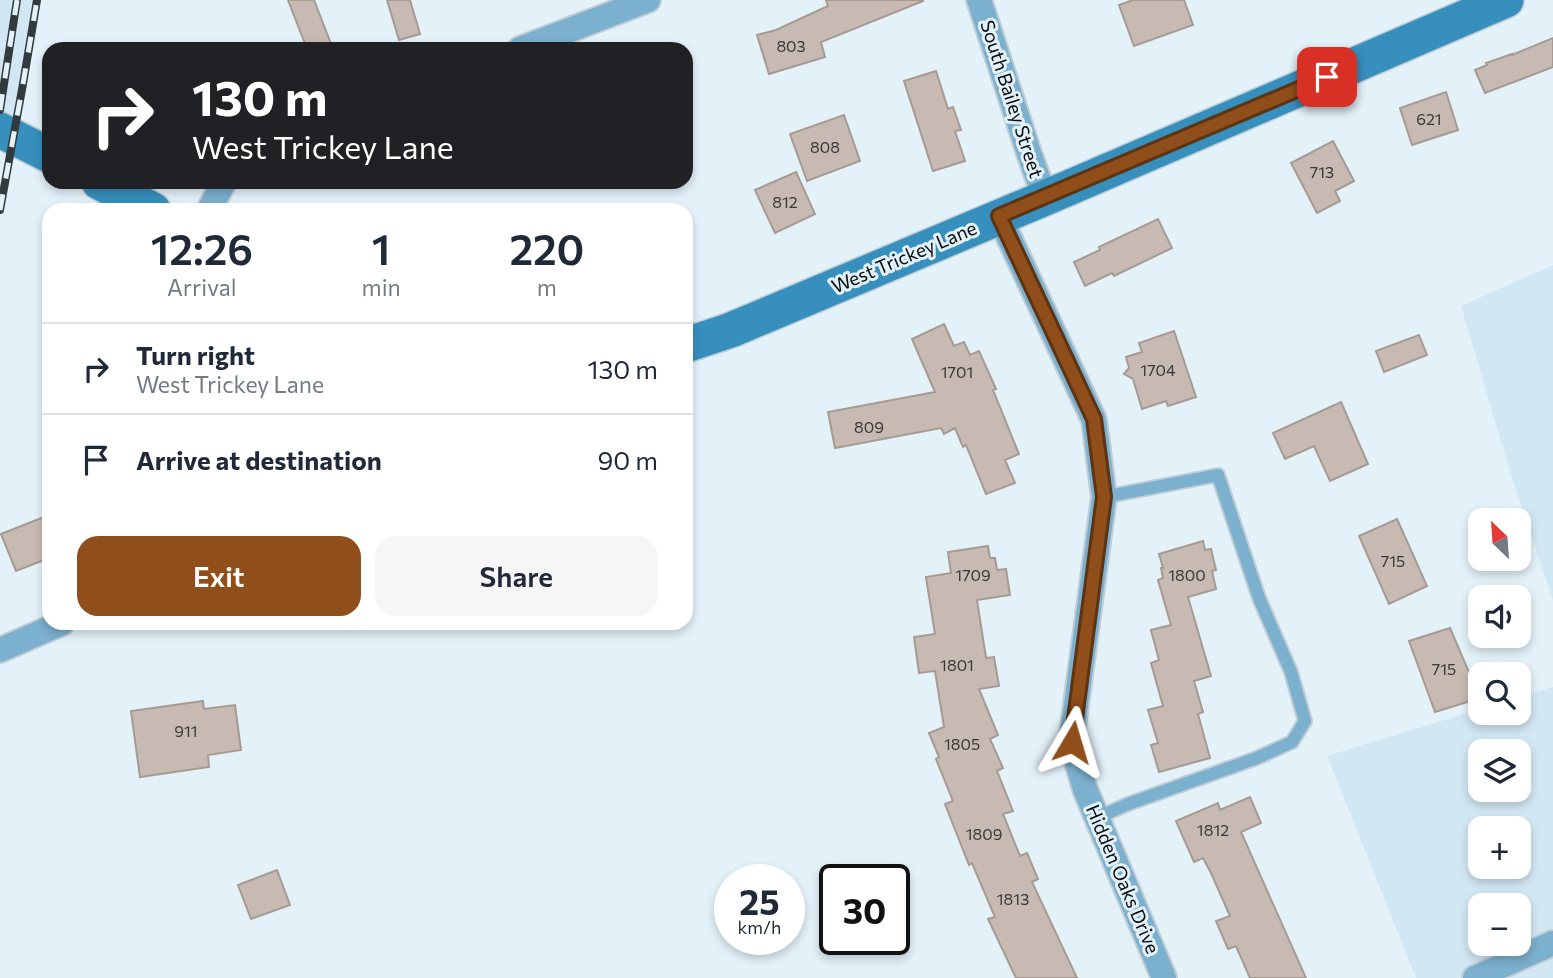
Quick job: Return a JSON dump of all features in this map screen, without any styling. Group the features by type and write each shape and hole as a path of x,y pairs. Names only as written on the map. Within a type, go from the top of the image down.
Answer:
{"street":[{"path":"538,42 648,0"},
{"name":"South Bailey Street","path":"979,0 1045,198"},
{"name":"West Trickey Lane","path":"693,343 731,330 1045,198 1506,0"},
{"path":"0,130 42,151"},
{"path":"112,189 140,203"},
{"name":"Hidden Oaks Drive","path":"999,216 1094,419 1104,497 1072,742 1085,789 1164,978"},
{"path":"0,650 46,630"},
{"path":"1475,978 1553,943"}],"lane":[{"path":"1097,818 1128,804 1257,758 1292,742 1305,721 1291,672 1259,597 1218,475 1104,497"}],"shaded area":[{"path":"0,0 37,0 14,136 0,130"},
{"path":"1553,265 1553,600 1531,535 1531,508 1522,508 1461,306"},
{"path":"1553,687 1553,978 1416,978 1327,756 1468,713 1468,725 1531,725 1531,693"}],"building":[{"path":"288,0 314,0 330,42 304,42"},
{"path":"387,0 410,0 420,34 399,40"},
{"path":"826,0 923,1 821,42 825,57 769,74 757,35 776,30 828,6"},
{"path":"1133,0 1184,0 1193,25 1134,46 1119,5"},
{"path":"1553,38 1553,67 1485,93 1475,70 1487,65 1486,63"},
{"path":"936,71 948,109 953,107 961,130 955,131 965,161 933,171 904,81"},
{"path":"1446,92 1458,130 1412,145 1400,108"},
{"path":"844,115 860,161 807,181 790,134"},
{"path":"1333,141 1354,181 1335,191 1340,201 1317,213 1291,163"},
{"path":"796,172 815,214 775,233 755,190"},
{"path":"1158,219 1172,248 1114,276 1112,273 1085,286 1074,262"},
{"path":"944,324 954,346 964,342 970,355 979,351 1019,454 1005,460 1015,483 986,494 966,445 963,447 955,428 944,434 941,428 835,448 828,412 935,392 912,339"},
{"path":"1174,331 1196,397 1168,406 1166,401 1142,409 1133,379 1124,374 1129,368 1126,357 1142,352 1139,343"},
{"path":"1419,335 1427,355 1384,372 1376,351"},
{"path":"1341,402 1368,464 1330,481 1314,446 1285,459 1273,433"},
{"path":"42,518 42,561 16,571 1,534"},
{"path":"1397,519 1427,586 1389,604 1359,536"},
{"path":"1203,541 1205,550 1211,549 1216,570 1212,571 1216,589 1188,597 1211,676 1194,681 1203,712 1198,714 1210,758 1159,772 1151,745 1158,743 1148,710 1163,706 1151,663 1159,660 1151,630 1171,625 1158,580 1163,578 1159,554"},
{"path":"988,546 990,558 995,558 997,570 1006,569 1010,595 977,600 986,658 994,657 999,686 979,689 998,735 990,739 1003,768 997,771 1013,811 1003,814 1020,856 1027,853 1038,879 1032,882 1077,978 1016,978 988,919 995,917 972,863 969,865 945,804 953,801 929,733 944,727 935,671 919,673 914,637 935,634 926,577 951,573 948,552"},
{"path":"1450,628 1468,670 1468,702 1435,712 1409,641"},
{"path":"203,701 204,709 235,705 241,750 208,755 209,767 140,777 131,711"},
{"path":"1250,797 1261,823 1241,832 1306,978 1250,978 1236,946 1228,949 1216,921 1230,916 1211,873 1203,858 1194,862 1176,821 1218,803 1220,810"},
{"path":"277,870 290,905 251,919 238,885"}],"railway":[{"path":"0,110 17,0"},
{"path":"0,210 37,0"}],"route":[{"path":"1072,742 1104,497 1094,419 999,216 1327,77"}]}
